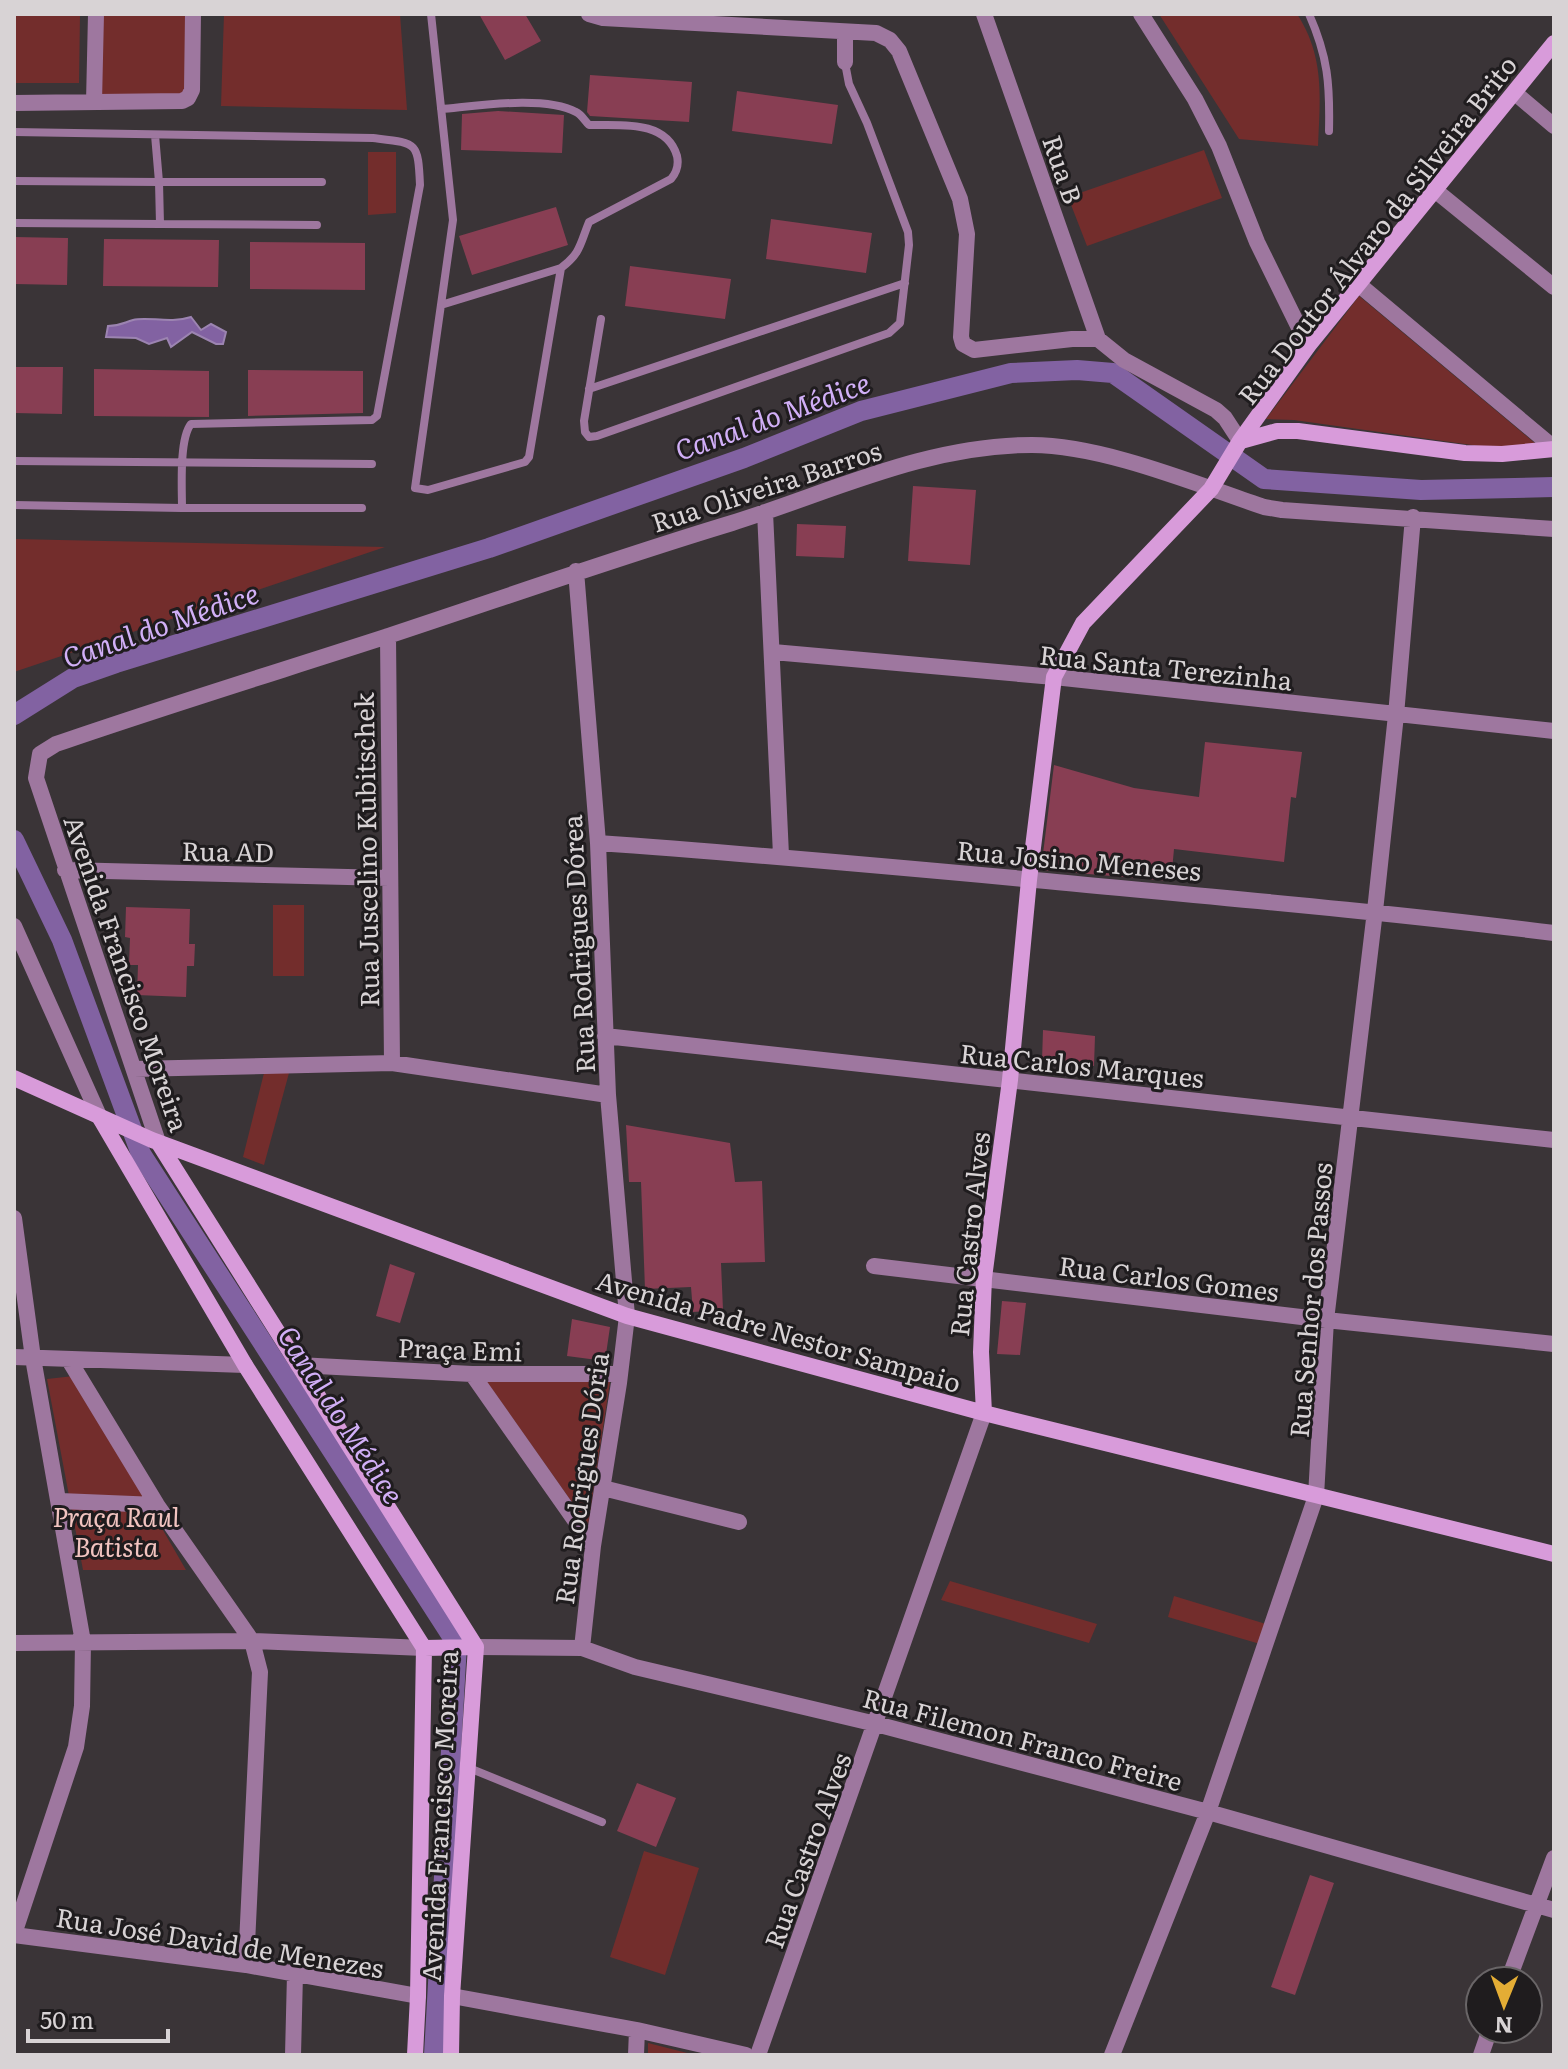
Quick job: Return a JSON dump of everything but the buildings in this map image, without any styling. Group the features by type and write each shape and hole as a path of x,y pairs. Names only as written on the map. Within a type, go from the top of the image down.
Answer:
{"street":[{"path":"94,102 96,14"},
{"path":"14,103 182,101 188,98 192,90 193,14"},
{"path":"589,14 603,18 876,33 890,40 899,51 960,199 967,234 961,337 963,344 974,350 1098,339 1124,360 1216,410 1225,418 1238,444 1277,431 1298,431 1465,453 1502,454 1554,448"},
{"name":"Rua B","path":"984,14 1098,339"},
{"path":"1141,14 1195,99 1219,146 1257,242 1308,346"},
{"path":"845,32 845,62"},
{"name":"Rua Doutor Álvaro da Silveira Brito","path":"1213,486 1238,444 1308,346 1554,43"},
{"path":"1515,93 1554,126"},
{"path":"1436,191 1554,287"},
{"path":"1357,283 1554,448"},
{"name":"Rua Oliveira Barros","path":"36,778 40,754 56,744 925,458 1004,446 1066,448 1213,486 1264,507 1282,510 1554,529"},
{"name":"Rua Castro Alves","path":"758,2055 984,1413 981,1352 984,1278 1010,1080 1029,880 1054,677 1083,623 1213,486"},
{"path":"765,512 781,855"},
{"name":"Rua Senhor dos Passos","path":"1112,2055 1208,1812 1316,1496 1326,1320 1375,911 1413,517"},
{"name":"Rua Rodrigues Dórea","path":"576,571 598,843 608,1095 627,1316"},
{"name":"Rua Juscelino Kubitschek","path":"388,636 392,1063"},
{"name":"Rua Santa Terezinha","path":"773,652 1054,677 1554,731"},
{"name":"Avenida Francisco Moreira","path":"36,778 134,1069 155,1141 474,1647 451,2055"},
{"name":"Rua Josino Meneses","path":"598,843 781,855 1375,911 1554,933"},
{"name":"Rua AD","path":"65,870 389,878"},
{"name":"Avenida Francisco Moreira","path":"14,926 103,1119 245,1365 426,1647 415,2055"},
{"name":"Rua Carlos Marques","path":"605,1036 1554,1140"},
{"path":"134,1069 392,1063 608,1095"},
{"name":"Avenida Padre Nestor Sampaio","path":"14,1078 155,1141 627,1316 984,1413 1554,1554"},
{"path":"14,1218 33,1358 83,1642 82,1706 76,1747 14,1934"},
{"name":"Rua Carlos Gomes","path":"874,1266 1554,1344"},
{"name":"Rua Rodrigues Dória","path":"582,1648 593,1546 627,1316"},
{"path":"14,1357 245,1365"},
{"path":"69,1360 157,1505 252,1641 260,1672 246,1965"},
{"name":"Praça Emi","path":"298,1365 472,1374 620,1374"},
{"path":"472,1374 593,1546"},
{"path":"603,1488 739,1522"},
{"path":"60,1501 157,1505"},
{"path":"14,1643 252,1641 474,1647"},
{"name":"Rua Filemon Franco Freire","path":"474,1647 582,1648 635,1667 876,1724 1208,1812 1554,1910"},
{"path":"1514,1965 1554,1858"},
{"name":"Rua José David de Menezes","path":"14,1934 246,1965 418,1996"},
{"path":"293,2055 295,1974"},
{"path":"452,1996 637,2030 746,2055"},
{"path":"636,2055 637,2030"}],"lane":[{"path":"431,14 453,220 414,484 418,490 428,490 525,462 529,457 561,268"},
{"path":"1309,14 1323,47 1330,82 1329,131"},
{"path":"601,319 584,421 589,437 889,333 900,323 909,245 905,218 849,84 845,62"},
{"path":"441,109 525,103 555,106 576,112 589,125 648,128 660,133 673,145 678,161 676,173 671,179 589,222 582,247 561,268 441,305"},
{"path":"14,132 373,138 400,141 414,147 419,153 420,185 377,416 362,422 196,422 187,428 182,508"},
{"path":"155,135 160,224"},
{"path":"14,181 322,182"},
{"path":"14,223 317,225"},
{"path":"589,389 905,283"},
{"path":"14,461 372,464"},
{"path":"14,505 362,508"},
{"path":"469,1768 602,1822"}],"green space":[{"path":"14,14 80,14 79,83 14,83"},
{"path":"99,14 188,14 187,88 179,97 96,97"},
{"path":"224,14 400,14 407,110 221,106"},
{"path":"1159,14 1297,14 1312,46 1319,78 1318,146 1239,139"},
{"path":"1204,150 1222,198 1087,246 1068,197"},
{"path":"368,152 396,152 396,213 368,215"},
{"path":"1359,296 1537,445 1500,449 1294,420 1266,419"},
{"path":"14,539 385,547 14,672"},
{"path":"273,905 304,905 304,976 273,976"},
{"path":"264,1073 289,1073 264,1165 243,1157"},
{"name":"Praça Raul Batista","path":"74,1376 186,1570 83,1570 47,1379"},
{"path":"487,1382 610,1382 588,1525"},
{"path":"950,1581 1097,1624 1089,1643 941,1600"},
{"path":"1174,1596 1266,1624 1260,1644 1168,1617"},
{"path":"644,1851 699,1868 665,1975 610,1957"},
{"path":"648,2043 695,2055 648,2055"}],"shaded area":[{"path":"191,317 201,330 211,324 226,332 223,344 216,344 192,332 171,347 167,338 149,344 136,338 106,337 108,326 133,320"}],"waterway":[{"name":"Canal do Médice","path":"14,715 73,678 116,663 489,548 744,458 861,411 1011,373 1077,370 1113,373 1264,479 1421,490 1554,487"},
{"name":"Canal do Médice","path":"14,840 62,940 141,1154 457,1644 434,2055"}]}
